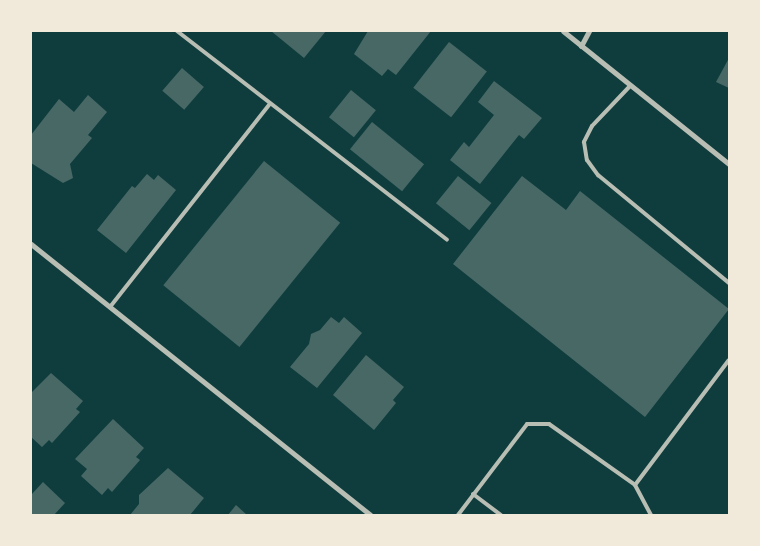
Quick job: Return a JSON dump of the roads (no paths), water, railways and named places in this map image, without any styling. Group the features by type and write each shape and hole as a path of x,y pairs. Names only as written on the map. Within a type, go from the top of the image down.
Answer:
{"street":[{"path":"564,31 729,164"},
{"path":"581,46 589,31"},
{"path":"31,244 370,515"}],"lane":[{"path":"177,31 447,240"},
{"path":"630,86 592,126 584,142 587,160 598,175 729,283"},
{"path":"110,307 270,104"},
{"path":"635,485 729,360"},
{"path":"458,515 527,424 550,424 635,485 653,514"},
{"path":"473,494 501,515"}]}
